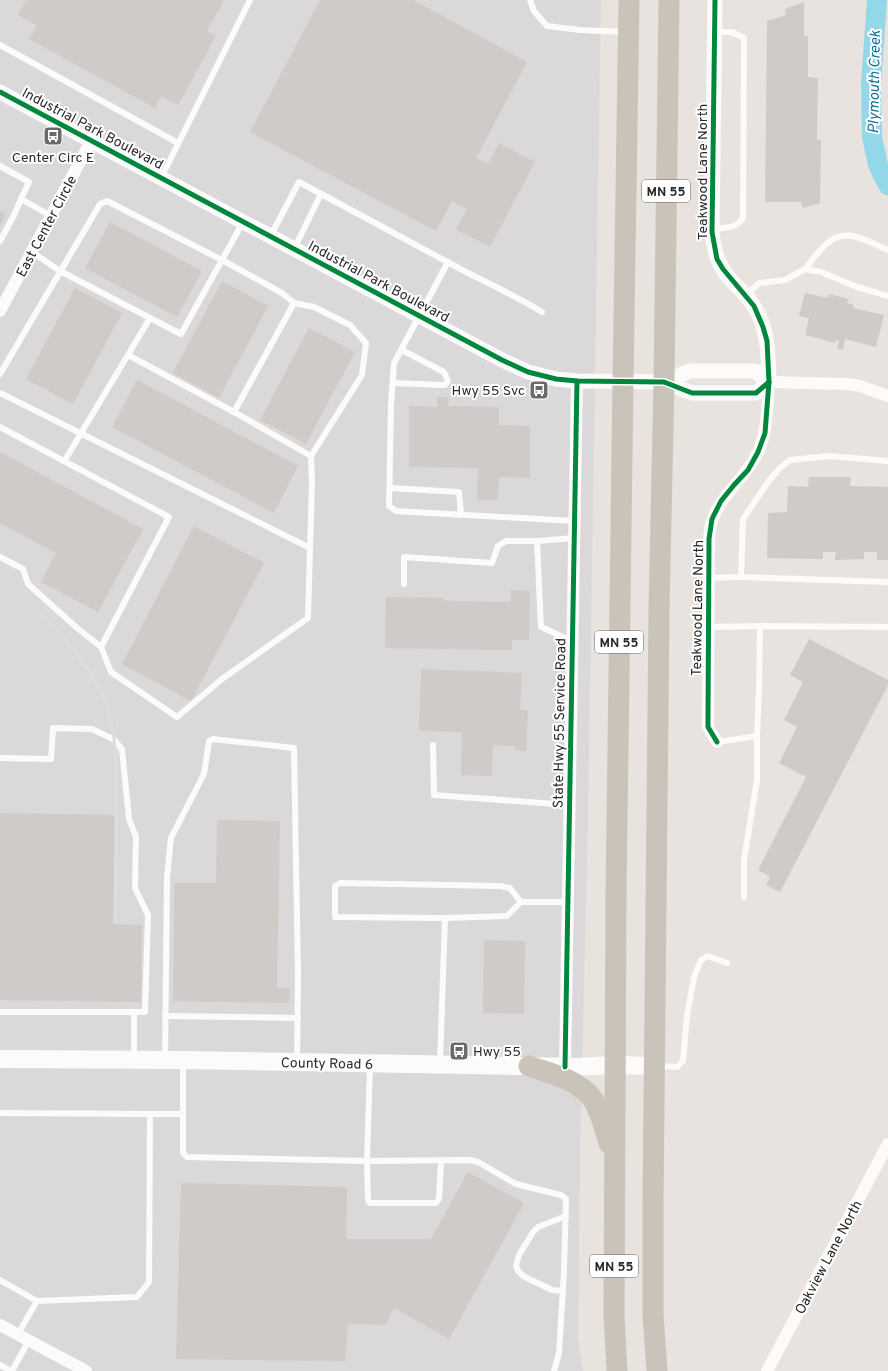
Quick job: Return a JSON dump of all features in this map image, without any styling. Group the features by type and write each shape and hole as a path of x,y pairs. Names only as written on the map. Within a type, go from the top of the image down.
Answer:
{"highway":[{"name":"MN 55","path":"617,1371 614,1316 614,1161 622,382 629,0"},
{"name":"MN 55","path":"657,1371 653,1308 654,1066 659,601 664,382 669,0"},
{"path":"529,1066 574,1083 584,1090 593,1100 603,1124 614,1161"}],"main road":[{"name":"County Road 6","path":"0,1059 183,1060 529,1066 654,1066"}],"street":[{"name":"Teakwood Lane North","path":"715,0 712,229 714,248 722,270 746,295 754,306 764,327 767,341 769,382 765,433 758,452 748,470 721,501 712,519 709,539 708,727 712,736 717,742"},
{"name":"Industrial Park Boulevard","path":"0,92 270,237 502,360 528,372 556,379 577,381 664,382 692,393 756,393 769,382 755,371 690,371 664,382"},
{"name":"East Center Circle","path":"0,311 91,141"},
{"name":"State Hwy 55 Service Road","path":"565,1066 577,381"},
{"path":"769,382 847,384 860,386 888,396"},
{"name":"Oakview Lane North","path":"767,1371 888,1144"},
{"path":"0,1325 86,1371"}],"lane":[{"path":"161,178 250,0"},
{"path":"530,0 534,11 548,26 628,33"},
{"path":"712,229 730,227 740,223 743,218 744,38 732,32 714,32"},
{"path":"0,45 178,143"},
{"path":"0,166 29,182 0,241"},
{"path":"270,237 299,182 448,262 520,298 542,312"},
{"path":"294,249 321,194"},
{"path":"21,199 51,216"},
{"path":"0,374 100,204 107,201 282,292 294,303 314,307 350,325 366,343 362,375 311,456 312,483 308,618 222,679 176,717 111,672 101,648 28,584 23,570 0,557"},
{"path":"32,252 60,271 181,334 243,222"},
{"path":"746,295 759,283 785,280 805,269 818,252 834,238 848,236 859,238 888,250"},
{"path":"448,262 394,363 389,506 396,511 574,521"},
{"path":"805,269 821,272 857,287 888,296"},
{"path":"234,412 294,303"},
{"path":"65,460 150,318"},
{"path":"393,383 442,386 448,381 444,372 402,350"},
{"path":"128,355 234,412 311,456"},
{"path":"0,393 310,548"},
{"path":"0,427 65,460 169,517 101,648"},
{"path":"740,578 742,519 768,482 779,469 790,460 829,456 888,461"},
{"path":"390,488 459,492 461,515"},
{"path":"404,584 404,557 492,563 498,546 506,541 537,542 574,538"},
{"path":"537,542 541,627 572,641"},
{"path":"709,578 888,582"},
{"path":"709,626 888,627"},
{"path":"744,897 744,860 757,780 760,626"},
{"path":"0,758 51,759 53,728 92,729 113,739 122,749 129,820 136,837 134,888 148,915 145,1012 0,1012"},
{"path":"717,742 757,736"},
{"path":"165,1061 167,877 171,838 204,774 209,741 213,738 294,748 298,974 297,1062"},
{"path":"433,745 434,795 569,805"},
{"path":"521,902 510,888 500,886 340,883 335,886 335,917 445,918 507,916 521,902 567,902"},
{"path":"440,1064 445,918"},
{"path":"654,1066 677,1067 683,1061 687,1016 694,977 701,960 708,956 727,963"},
{"path":"134,1012 134,1060"},
{"path":"165,1016 298,1018"},
{"path":"183,1060 183,1153 187,1158 367,1161 470,1160 478,1162 516,1184 561,1195 566,1199 559,1353 554,1371"},
{"path":"370,1063 367,1161 368,1200 370,1203 436,1203 439,1199 441,1161"},
{"path":"0,1113 182,1114"},
{"path":"0,1280 37,1301 137,1297 149,1282 150,1114"},
{"path":"563,1291 552,1290 523,1276 518,1271 516,1266 519,1255 533,1232 538,1227 566,1216"},
{"path":"18,1334 37,1301"},
{"path":"0,1365 11,1371 29,1340"}],"shaded area":[{"path":"0,0 601,0 588,816 580,1152 578,1338 583,1371 0,1371"}],"building":[{"path":"26,0 224,0 207,31 216,36 178,105 161,96 155,108 29,39 37,26 18,15"},
{"path":"320,0 413,0 527,62 476,158 488,164 499,143 535,162 490,247 456,229 467,209 452,201 436,231 250,132"},
{"path":"804,2 804,36 808,36 808,77 818,78 817,140 821,140 820,203 803,208 801,202 765,202 767,21 786,15 785,9"},
{"path":"0,211 6,214 0,226"},
{"path":"110,222 202,271 177,317 85,268"},
{"path":"222,281 268,306 219,398 173,373"},
{"path":"75,288 122,313 73,404 26,379"},
{"path":"805,293 828,298 829,294 849,299 847,303 854,305 853,308 884,315 876,347 845,339 843,350 837,348 839,341 836,340 835,343 805,335 809,318 799,316"},
{"path":"309,328 355,352 306,444 260,420"},
{"path":"137,380 298,466 274,513 112,427"},
{"path":"437,397 449,397 448,406 499,407 499,425 530,426 530,478 499,477 498,500 477,500 478,468 409,467 409,406 437,407"},
{"path":"0,452 143,529 98,612 41,582 56,553 0,523"},
{"path":"809,477 851,477 850,486 888,487 888,560 877,560 877,552 864,552 864,559 835,560 836,552 823,552 823,559 767,558 768,513 787,512 788,486 808,487"},
{"path":"194,526 264,563 191,701 122,664"},
{"path":"511,590 530,591 529,640 512,640 512,650 385,648 386,597 444,598 444,601 511,602"},
{"path":"809,639 888,680 888,685 780,892 766,885 770,877 758,870 806,777 779,763 797,727 784,720 803,682 790,675"},
{"path":"421,669 522,673 520,710 528,710 526,751 516,750 515,746 493,745 492,776 461,775 462,732 419,731"},
{"path":"0,813 115,815 113,924 142,925 141,1002 0,1000"},
{"path":"217,820 280,821 277,988 290,988 289,1003 173,1001 174,883 216,883"},
{"path":"484,940 525,941 524,1014 483,1013"},
{"path":"468,1172 524,1203 449,1339 394,1308 385,1325 348,1324 345,1361 176,1359 181,1183 347,1187 346,1239 431,1239"}],"waterway":[{"name":"Plymouth Creek","path":"877,0 871,84 872,137 878,165 888,185"}],"railway":[{"path":"36,611 56,630 83,662 98,686 109,713 116,756 115,921"}],"cycle path":[{"path":"715,0 712,232 717,259 723,269 754,306 763,327 767,341 769,382 765,433 758,452 748,470 721,501 712,519 709,539 708,727 717,742"},
{"path":"0,92 502,360 528,372 556,379 577,381 664,382 692,393 756,393 769,382"},
{"path":"565,1067 577,381"}],"place":[{"name":"Center Circ E","path":"53,136"},
{"name":"Hwy 55 Svc","path":"539,390"},
{"name":"Hwy 55","path":"459,1051"}]}
